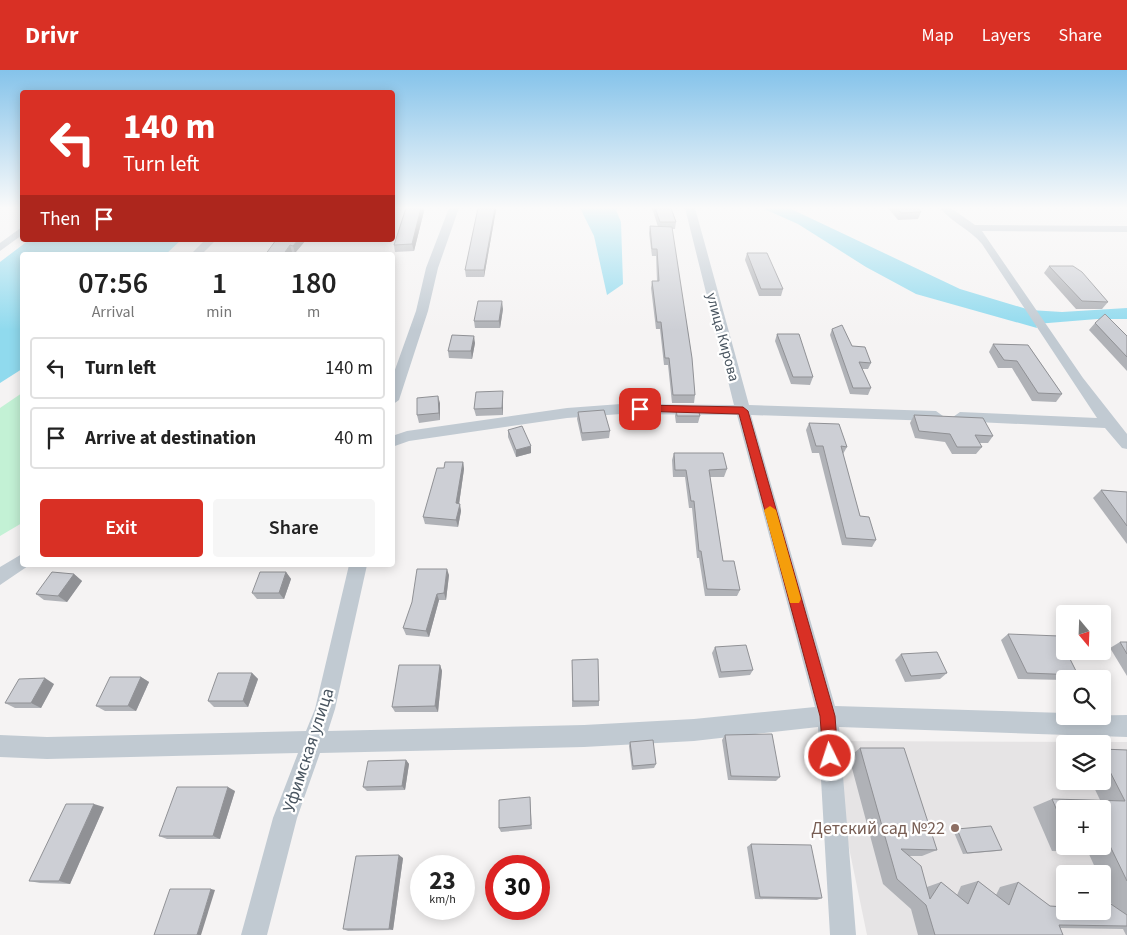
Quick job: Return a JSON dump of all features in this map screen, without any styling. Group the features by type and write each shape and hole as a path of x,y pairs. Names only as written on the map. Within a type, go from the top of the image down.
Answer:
{"street":[{"path":"395,391 422,311 432,268 439,248"},
{"name":"улица Кирова","path":"701,248 743,411 828,716 843,935"},
{"path":"988,248 1030,304 1059,353 1108,423 1127,444"},
{"path":"395,441 408,436 567,413 621,409 768,410 1108,423"},
{"path":"0,577 20,562"},
{"name":"Уфимская улица","path":"254,935 286,818 324,709 358,567"},
{"path":"0,746 47,748 584,736 694,730 828,716 1127,726"}],"shaded area":[{"name":"Детский сад №22","path":"827,741 1056,742 1056,790 1111,790 1111,742 1127,742 1127,935 867,935"}],"green space":[{"path":"20,394 20,524 0,536 0,408"}],"water":[{"path":"18,248 172,248 168,252 20,252 20,370 0,383 0,262"},
{"path":"597,248 622,248 623,284 607,295"},
{"path":"837,248 874,248 960,289 1030,310 1062,312 1127,308 1127,319 1097,319 1036,324 1037,328 916,294"}],"building":[{"path":"270,248 288,248 285,252 267,252"},
{"path":"470,248 488,248 484,270 465,270"},
{"path":"675,248 692,358 695,395 673,395 669,358 665,358 661,322 657,322 652,281 659,281 657,249 652,249"},
{"path":"747,253 767,253 783,289 761,289"},
{"path":"1049,266 1073,266 1082,272 1108,302 1082,301"},
{"path":"478,301 502,301 499,321 474,321"},
{"path":"1105,314 1127,336 1127,357 1095,323"},
{"path":"842,325 852,346 865,347 871,363 859,362 871,388 853,388 832,329"},
{"path":"777,334 799,334 813,377 793,377"},
{"path":"452,335 474,336 471,351 448,351"},
{"path":"993,344 1028,345 1062,394 1038,393 1017,361 1004,360"},
{"path":"503,391 502,408 474,409 476,392"},
{"path":"438,396 439,413 417,415 417,398"},
{"path":"676,409 698,409 700,416 677,416"},
{"path":"604,410 610,431 582,433 578,412"},
{"path":"914,415 983,418 993,436 975,435 982,447 957,447 950,434 919,431"},
{"path":"809,423 839,424 847,447 841,446 860,516 869,517 876,540 846,538 823,446 816,446"},
{"path":"522,426 531,446 516,450 508,430"},
{"path":"674,453 723,453 727,469 709,470 723,561 734,561 740,590 707,589 701,551 699,551 694,501 691,501 686,470 675,470"},
{"path":"445,462 463,462 456,503 460,504 456,520 423,517 437,468 444,468"},
{"path":"1101,490 1127,492 1127,526"},
{"path":"417,569 447,569 444,593 437,594 426,631 403,628 412,602"},
{"path":"52,572 74,574 58,596 36,594"},
{"path":"260,572 286,572 279,593 252,593"},
{"path":"1008,634 1056,636 1056,660 1070,660 1076,670 1056,670 1056,674 1027,673"},
{"path":"1120,642 1127,642 1127,654"},
{"path":"746,645 753,670 721,672 715,647"},
{"path":"937,652 947,673 911,676 901,654"},
{"path":"598,659 599,701 573,701 572,660"},
{"path":"399,665 440,665 435,706 392,707"},
{"path":"218,673 252,673 243,701 208,701"},
{"path":"110,677 141,677 128,706 96,706"},
{"path":"45,678 31,703 5,703 19,679"},
{"path":"772,734 780,777 731,776 725,735"},
{"path":"653,740 656,764 633,766 630,742"},
{"path":"860,748 904,748 937,850 901,849 921,866 930,899 941,882 968,904 978,881 1009,905 1018,882 1050,906 1056,906 1056,920 1111,920 1111,904 1127,915 1127,926 1059,925 1063,935 935,935 926,905 897,879"},
{"path":"1111,749 1127,750 1127,881 1111,848 1111,801 1125,801 1111,774"},
{"path":"406,760 402,786 363,787 368,761"},
{"path":"177,787 228,787 213,836 159,836"},
{"path":"530,797 531,825 499,828 499,800"},
{"path":"1052,799 1088,800 1056,800 1056,808"},
{"path":"66,804 94,804 59,881 29,881"},
{"path":"991,826 1002,850 967,853 957,829"},
{"path":"751,844 811,845 822,898 760,897"},
{"path":"399,855 389,929 343,929 356,856"},
{"path":"170,889 211,889 197,935 154,935"}],"slow traffic":[{"path":"770,510 795,599"}],"place":[{"name":"Детский сад №22","path":"955,828"}],"route":[{"path":"640,409 743,411 828,716 830,756"}]}
